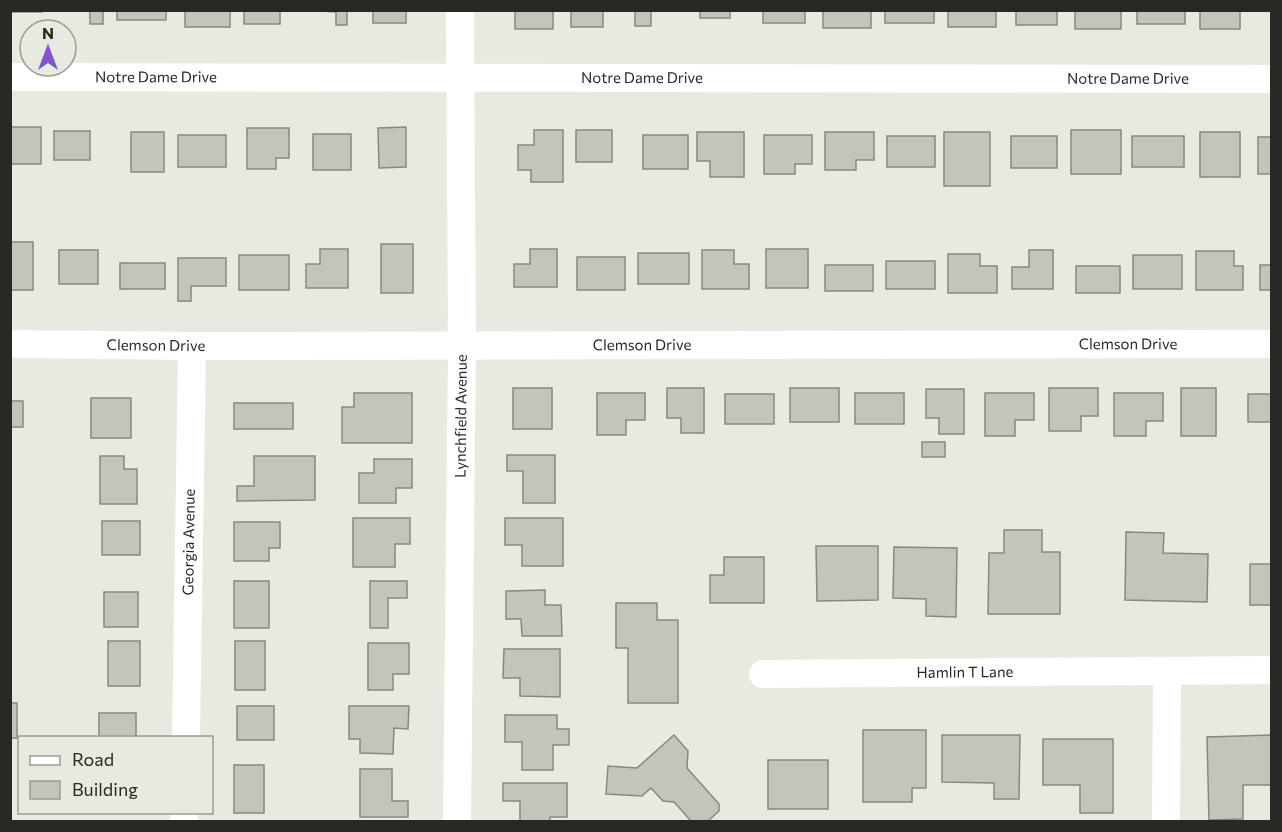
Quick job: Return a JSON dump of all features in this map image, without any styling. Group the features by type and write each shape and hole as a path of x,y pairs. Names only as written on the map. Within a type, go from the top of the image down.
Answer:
{"street":[{"name":"Lynchfield Avenue","path":"458,822 462,346 460,10"},
{"name":"Notre Dame Drive","path":"10,77 1272,80"},
{"name":"Clemson Drive","path":"10,344 462,346 1272,344"},
{"name":"Georgia Avenue","path":"186,736 192,346"},
{"name":"Hamlin T Lane","path":"764,674 1272,670"},
{"path":"1166,822 1167,671"}],"building":[{"path":"10,10 42,10 42,12 10,12"},
{"path":"90,10 103,10 103,24 90,24"},
{"path":"117,10 166,10 166,20 117,20"},
{"path":"185,10 230,10 230,27 185,27"},
{"path":"244,10 280,10 280,24 244,24"},
{"path":"306,10 347,10 347,25 336,25 336,12"},
{"path":"373,10 406,10 406,23 373,23"},
{"path":"515,10 553,10 553,29 515,29"},
{"path":"571,10 603,10 603,27 571,27"},
{"path":"635,10 651,10 651,26 635,26"},
{"path":"700,10 730,10 730,18 700,18"},
{"path":"763,10 805,10 805,23 763,23"},
{"path":"823,10 871,10 871,28 823,28"},
{"path":"885,10 934,10 934,23 885,23"},
{"path":"948,10 996,10 996,27 948,27"},
{"path":"1016,10 1057,10 1057,25 1016,25"},
{"path":"1075,10 1121,10 1121,29 1075,29"},
{"path":"1137,10 1185,10 1185,24 1137,24"},
{"path":"1200,10 1240,10 1240,29 1200,29"},
{"path":"10,127 41,127 41,164 10,164"},
{"path":"406,127 406,167 379,168 378,128"},
{"path":"247,128 289,128 289,158 276,158 276,169 247,169"},
{"path":"534,130 563,130 563,182 531,182 531,170 518,170 518,145 534,145"},
{"path":"576,130 612,130 612,162 576,162"},
{"path":"1071,130 1121,130 1121,174 1071,174"},
{"path":"54,131 90,131 90,160 54,160"},
{"path":"131,132 164,132 164,172 131,172"},
{"path":"697,132 744,132 744,177 710,177 710,161 697,161"},
{"path":"825,132 874,132 874,160 856,160 856,170 825,170"},
{"path":"944,132 990,132 990,186 944,186"},
{"path":"1200,132 1240,132 1240,177 1200,177"},
{"path":"313,134 351,134 351,170 313,170"},
{"path":"178,135 226,135 226,167 178,167"},
{"path":"643,135 688,135 688,169 643,169"},
{"path":"764,135 812,135 812,164 795,164 795,174 764,174"},
{"path":"887,136 935,136 935,167 887,167"},
{"path":"1011,136 1057,136 1057,168 1011,168"},
{"path":"1132,136 1184,136 1184,167 1132,167"},
{"path":"1258,137 1272,137 1272,174 1258,174"},
{"path":"10,242 33,242 33,290 10,290"},
{"path":"381,244 413,244 413,293 381,293"},
{"path":"320,249 348,249 348,288 306,288 306,264 320,264"},
{"path":"530,249 557,249 557,287 514,287 514,264 530,264"},
{"path":"766,249 808,249 808,288 766,288"},
{"path":"59,250 98,250 98,284 59,284"},
{"path":"702,250 734,250 734,264 749,264 749,289 702,289"},
{"path":"1029,250 1053,250 1053,289 1012,289 1012,267 1029,267"},
{"path":"1196,251 1234,251 1234,266 1243,266 1243,290 1196,290"},
{"path":"638,253 689,253 689,284 638,284"},
{"path":"948,254 980,254 980,266 997,266 997,293 948,293"},
{"path":"239,255 289,255 289,290 239,290"},
{"path":"1133,255 1182,255 1182,289 1133,289"},
{"path":"577,257 625,257 625,290 577,290"},
{"path":"178,258 226,258 226,286 191,286 191,301 178,301"},
{"path":"886,261 935,261 935,289 886,289"},
{"path":"120,263 165,263 165,289 120,289"},
{"path":"825,265 873,265 873,291 825,291"},
{"path":"1260,265 1272,265 1272,290 1260,290"},
{"path":"1076,266 1120,266 1120,293 1076,293"},
{"path":"513,388 552,388 552,429 513,429"},
{"path":"667,388 704,388 704,433 681,433 681,418 667,418"},
{"path":"790,388 839,388 839,422 790,422"},
{"path":"1049,388 1098,388 1098,416 1081,416 1081,431 1049,431"},
{"path":"1181,388 1216,388 1216,436 1181,436"},
{"path":"926,389 964,389 964,434 939,434 939,418 926,418"},
{"path":"354,393 412,393 412,443 342,443 342,407 354,407"},
{"path":"597,393 645,393 645,420 626,420 626,435 597,435"},
{"path":"855,393 904,393 904,424 855,424"},
{"path":"985,393 1034,393 1034,420 1015,420 1015,436 985,436"},
{"path":"1114,393 1163,393 1163,421 1146,421 1146,436 1114,436"},
{"path":"725,394 774,394 774,424 725,424"},
{"path":"1248,394 1272,394 1272,422 1248,422"},
{"path":"91,398 131,398 131,438 91,438"},
{"path":"10,401 23,401 23,427 10,427"},
{"path":"234,403 293,403 293,429 234,429"},
{"path":"922,442 945,442 945,457 922,457"},
{"path":"507,455 555,455 555,503 523,503 523,471 507,471"},
{"path":"100,456 124,456 124,469 137,469 137,504 100,504"},
{"path":"254,456 315,456 315,500 237,501 237,486 254,486"},
{"path":"374,459 412,459 412,488 396,488 396,503 359,503 359,473 374,473"},
{"path":"353,518 410,518 410,544 395,544 395,567 353,567"},
{"path":"505,518 563,518 563,566 522,566 522,545 505,545"},
{"path":"102,521 140,521 140,555 102,555"},
{"path":"234,522 280,522 280,548 269,548 269,561 234,561"},
{"path":"1004,530 1042,530 1042,552 1060,552 1060,614 988,614 989,553 1004,553"},
{"path":"1126,532 1164,533 1163,553 1208,554 1207,602 1125,600"},
{"path":"816,546 878,546 878,600 817,601"},
{"path":"894,547 957,548 956,617 926,616 926,599 893,598"},
{"path":"724,557 764,557 764,603 710,603 710,575 724,575"},
{"path":"1250,564 1272,564 1272,605 1250,605"},
{"path":"234,581 269,581 269,628 234,628"},
{"path":"370,581 407,581 407,598 388,598 388,628 370,628"},
{"path":"545,590 545,605 561,605 562,636 522,636 521,619 506,619 506,591"},
{"path":"104,592 138,592 138,627 104,627"},
{"path":"616,603 657,603 657,620 678,620 678,703 628,703 628,648 616,648"},
{"path":"108,641 140,641 140,686 108,686"},
{"path":"235,641 265,641 265,690 235,690"},
{"path":"368,643 409,643 409,674 393,674 393,690 368,690"},
{"path":"504,649 560,649 560,697 520,696 520,678 503,678"},
{"path":"10,703 17,703 17,738 10,738"},
{"path":"237,706 274,706 274,740 237,740"},
{"path":"349,706 409,706 408,729 394,728 393,754 360,753 360,739 349,739"},
{"path":"99,713 136,713 136,736 99,736"},
{"path":"505,715 557,715 557,729 569,729 569,745 553,745 553,770 522,770 522,742 505,742"},
{"path":"863,730 926,730 926,788 912,788 912,802 863,802"},
{"path":"674,735 688,751 687,768 719,804 719,811 707,822 692,822 674,802 663,801 651,788 642,796 606,794 608,766 637,768"},
{"path":"942,735 1020,735 1019,799 994,799 994,783 942,782"},
{"path":"1272,735 1272,785 1243,785 1243,819 1209,820 1207,737"},
{"path":"1043,739 1113,739 1113,813 1080,813 1080,785 1043,785"},
{"path":"768,760 828,760 828,809 768,809"},
{"path":"234,765 264,765 264,813 234,813"},
{"path":"360,769 392,769 392,801 408,801 408,817 360,817"},
{"path":"503,783 567,783 567,817 550,817 550,822 520,822 520,801 503,801"}]}
